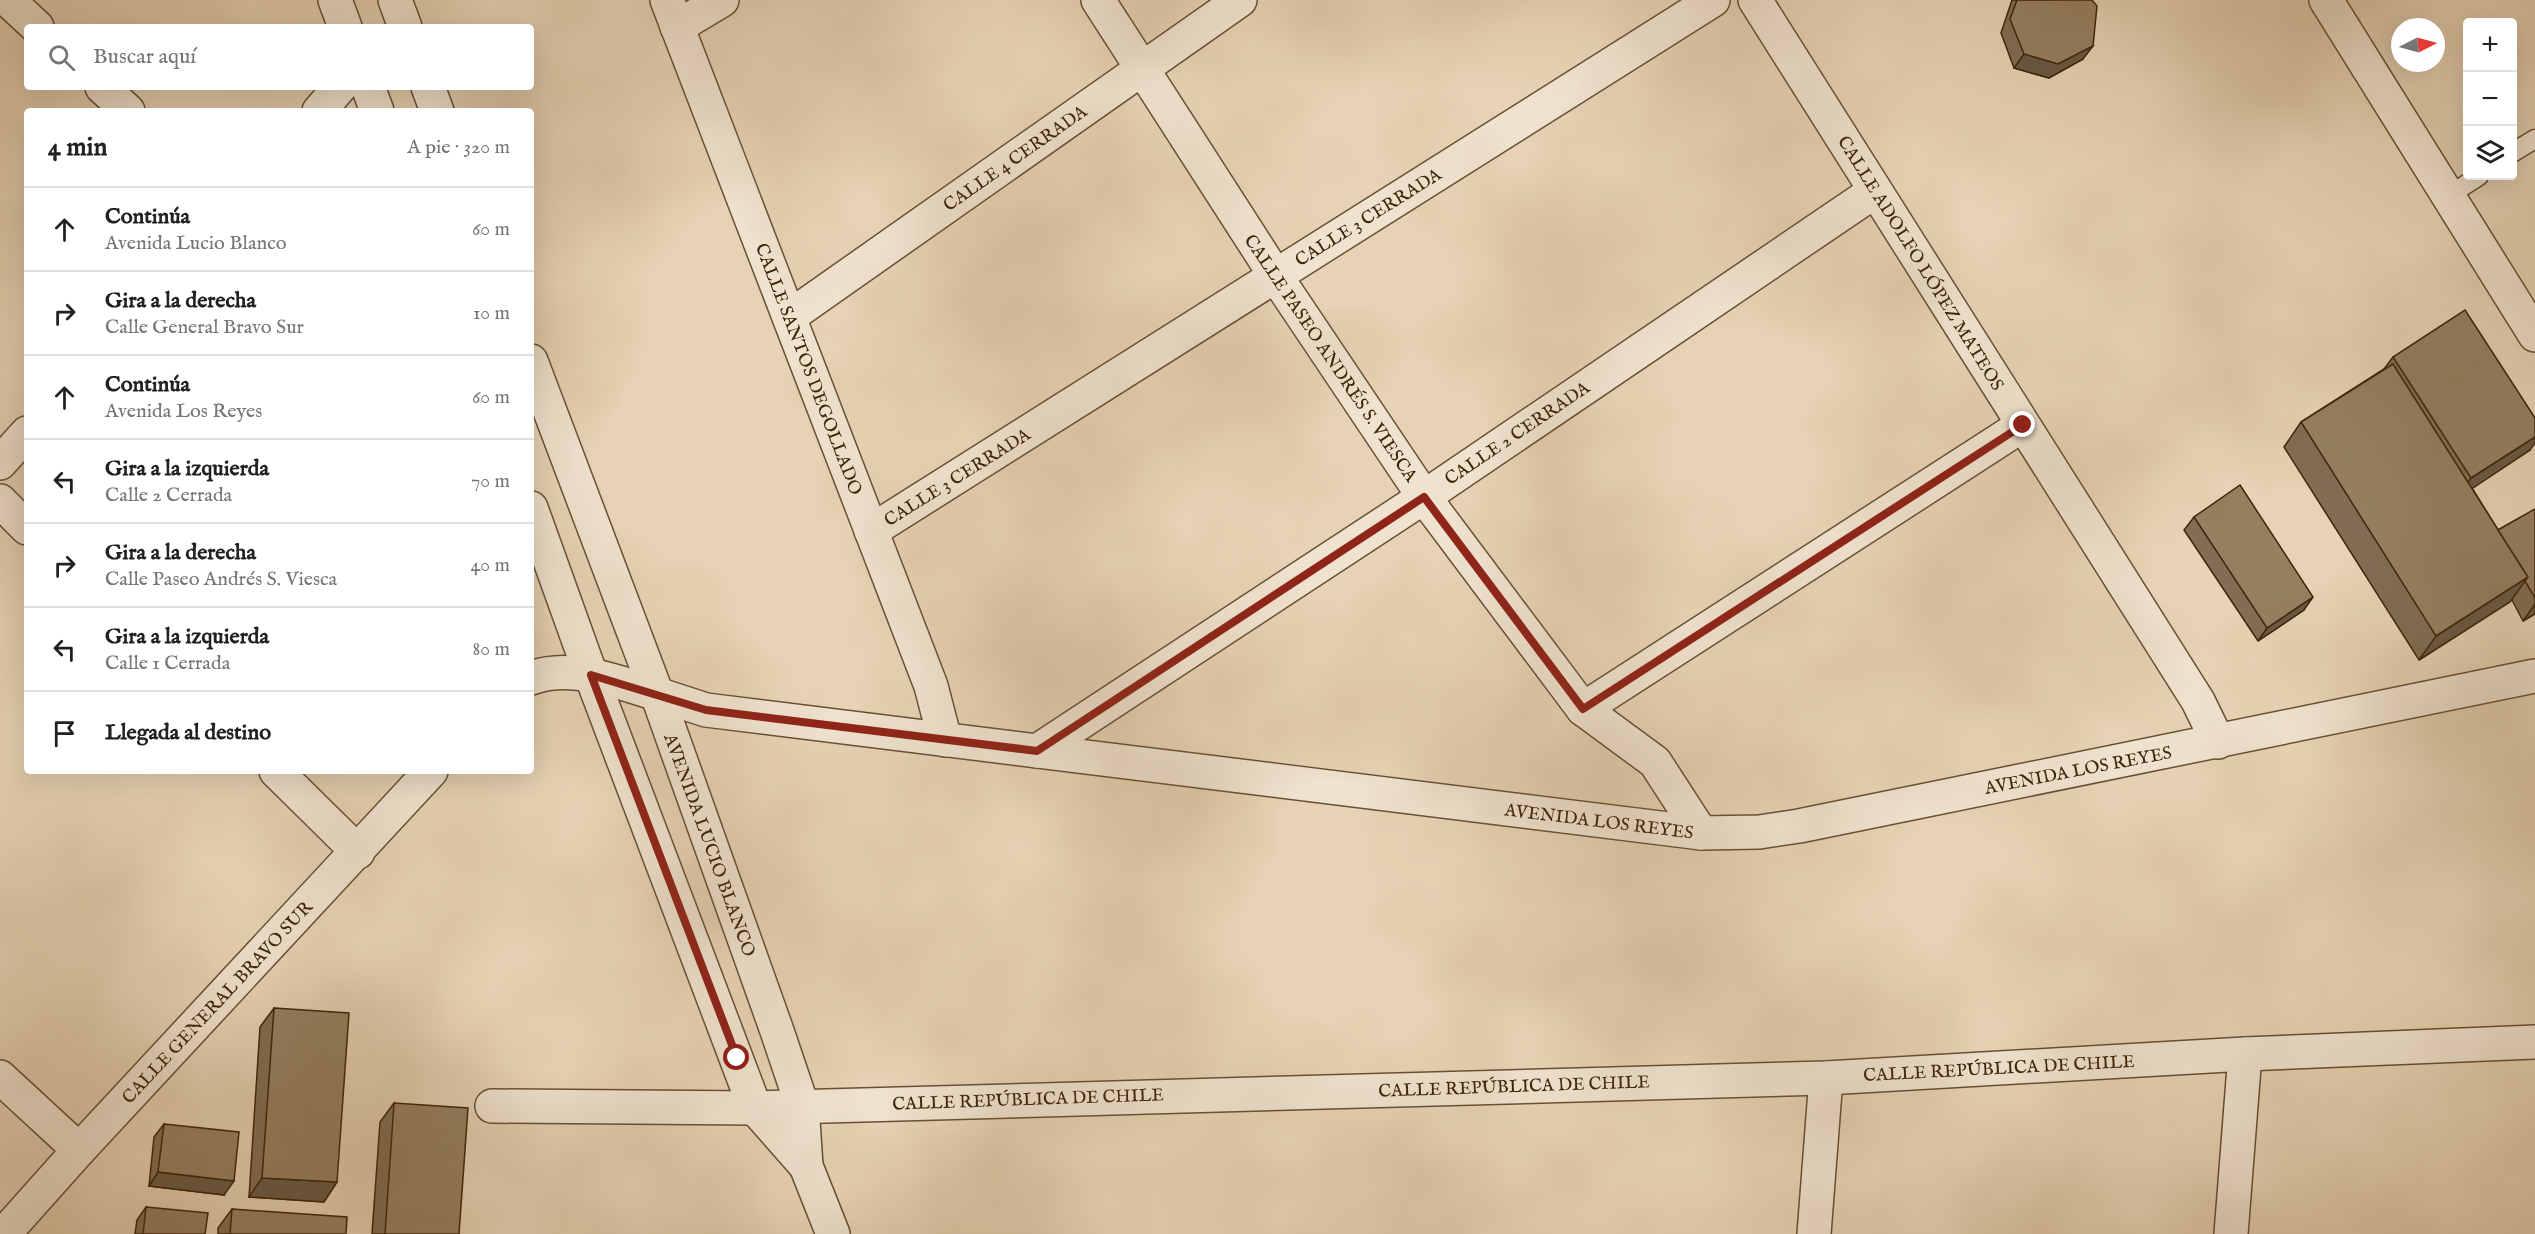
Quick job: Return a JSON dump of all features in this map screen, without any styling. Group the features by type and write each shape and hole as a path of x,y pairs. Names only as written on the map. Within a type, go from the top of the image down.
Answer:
{"street":[{"path":"8,0 34,24"},
{"path":"334,0 344,24"},
{"path":"395,0 404,24"},
{"path":"672,14 722,0"},
{"name":"CALLE PASEO ANDRÉS S. VIESCA","path":"1098,0 1275,275 1424,497 1583,709 1655,762 1701,833"},
{"name":"CALLE 4 CERRADA","path":"789,316 1240,0"},
{"name":"CALLE 3 CERRADA","path":"872,531 1713,0"},
{"name":"CALLE ADOLFO LÓPEZ MATEOS","path":"1755,0 2198,700 2218,742"},
{"path":"2326,0 2535,335"},
{"name":"CALLE SANTOS DEGOLLADO","path":"672,14 931,686 945,740"},
{"path":"105,90 125,108"},
{"path":"322,108 337,90"},
{"path":"369,90 376,108"},
{"path":"429,90 436,108"},
{"name":"CALLE 2 CERRADA","path":"1037,751 1424,497 1875,191"},
{"name":"AVENIDA LUCIO BLANCO","path":"534,369 657,694 801,1105 806,1166 833,1234"},
{"path":"1583,709 2023,425"},
{"path":"0,463 24,436"},
{"path":"0,501 24,525"},
{"name":"AVENIDA LUCIO BLANCO","path":"534,516 591,675 755,1108 806,1166"},
{"path":"534,677 567,672 591,675 657,694"},
{"name":"AVENIDA LOS REYES","path":"657,694 706,710 1701,833 1759,832 1798,826 2535,676"},
{"path":"279,774 358,852"},
{"name":"CALLE GENERAL BRAVO SUR","path":"4,1234 428,774"},
{"name":"CALLE REPÚBLICA DE CHILE","path":"492,1106 755,1108 1826,1078 2245,1054 2535,1042"},
{"path":"2231,1234 2245,1054"},
{"path":"0,1077 80,1150"},
{"path":"1814,1234 1826,1078"}],"lane":[{"path":"2517,150 2535,138"},
{"path":"2448,196 2473,180"}],"building":[{"path":"2017,0 2092,0 2097,6 2093,46 2058,64 2024,54 2010,19"},
{"path":"2465,310 2535,418 2535,437 2471,478 2393,357"},
{"path":"2393,364 2528,577 2436,636 2301,422"},
{"path":"2240,485 2313,597 2267,628 2194,517"},
{"path":"2535,509 2535,598 2525,581 2528,577 2498,530"},
{"path":"274,1008 349,1013 337,1182 262,1178"},
{"path":"394,1103 468,1108 459,1234 385,1234"},
{"path":"164,1124 239,1132 234,1181 158,1172"},
{"path":"146,1207 208,1213 205,1234 143,1234"},
{"path":"232,1209 347,1217 346,1234 230,1234"}],"route":[{"path":"737,1058 591,675 706,710 1037,751 1424,497 1583,709 2023,425"}]}
